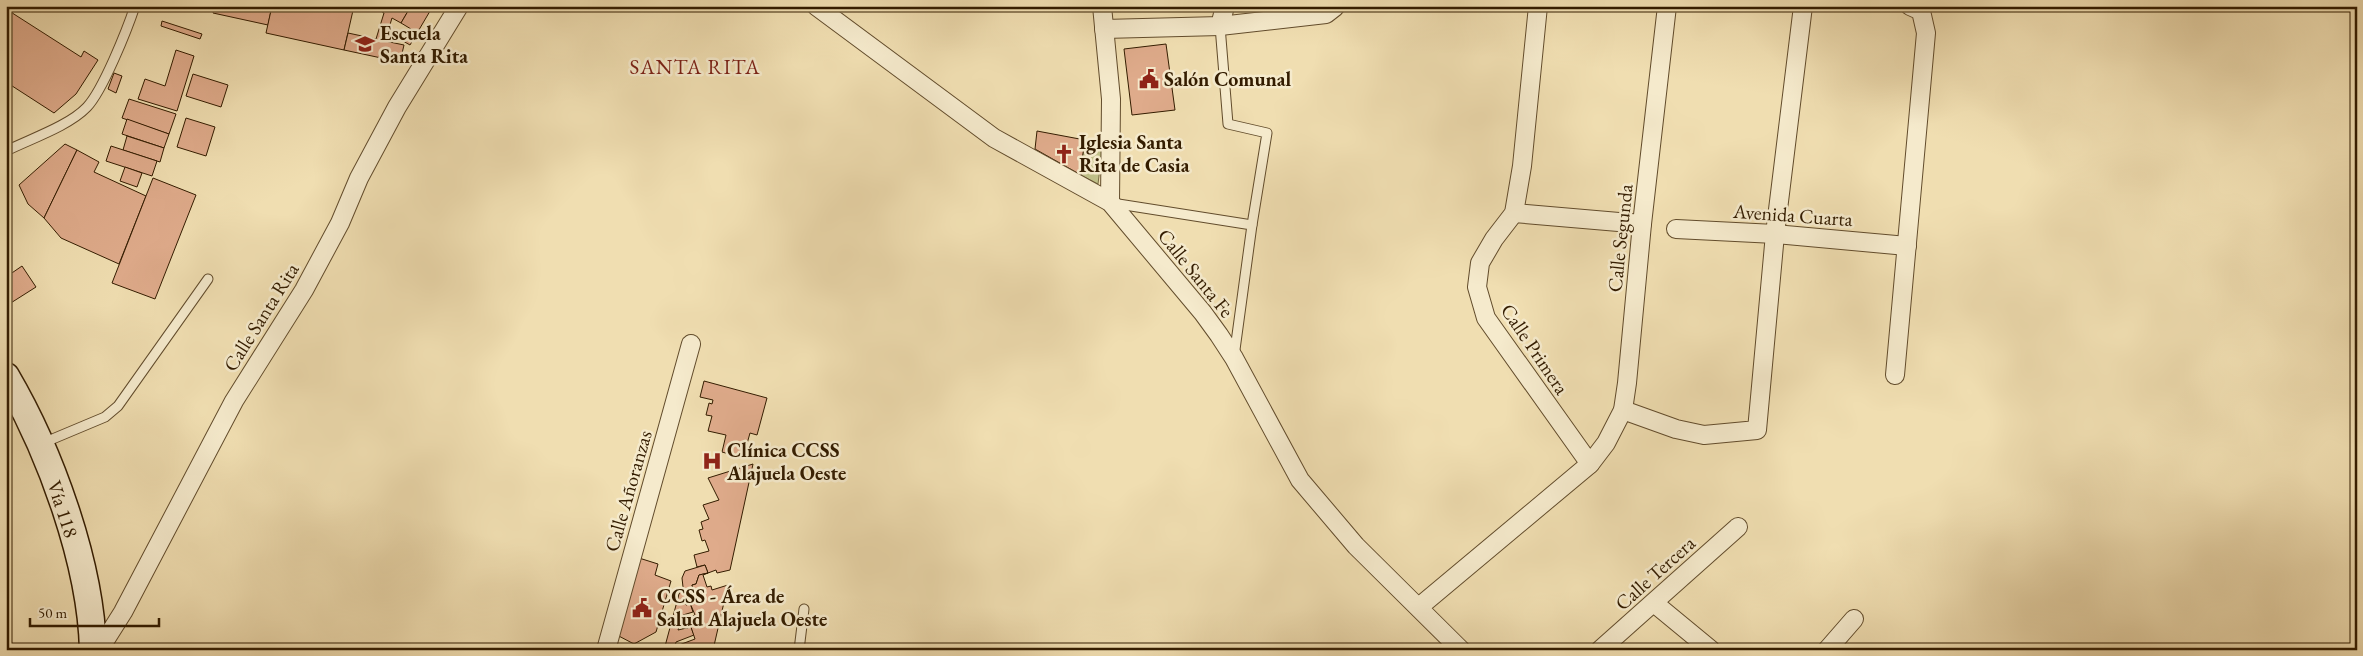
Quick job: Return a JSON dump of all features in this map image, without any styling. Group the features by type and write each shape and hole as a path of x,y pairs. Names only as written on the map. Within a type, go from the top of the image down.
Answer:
{"main road":[{"name":"Vía 118","path":"9,386 40,444 60,496 78,555 90,616 93,650"}],"street":[{"name":"Calle Santa Rita","path":"99,650 123,612 234,402 304,290 340,223 360,178 396,107 459,6"},
{"name":"Calle Santa Fe","path":"816,6 994,138 1110,202 1203,313 1234,358 1300,480 1356,546 1419,606 1460,650"},
{"path":"1102,6 1111,100 1110,202"},
{"path":"1220,26 1225,6"},
{"name":"Calle Primera","path":"1538,6 1522,166 1514,213 1494,239 1480,263 1477,287 1486,318 1590,464"},
{"name":"Calle Segunda","path":"1590,464 1606,443 1622,410 1627,384 1642,224 1668,6"},
{"path":"1622,410 1676,429 1704,436 1757,430 1775,234 1803,6"},
{"path":"1104,29 1220,26 1326,14 1335,7"},
{"path":"1895,375 1926,33 1916,8"},
{"path":"1514,213 1642,224"},
{"name":"Avenida Cuarta","path":"1676,229 1775,234 1907,246"},
{"name":"Calle Añoranzas","path":"606,650 692,344"},
{"path":"1419,606 1590,464"},
{"name":"Calle Tercera","path":"1600,650 1738,527"},
{"path":"1654,603 1711,650"},
{"path":"1827,650 1854,618"}],"lane":[{"path":"6,151 70,120 87,106 101,86 135,6"},
{"path":"1220,26 1228,124 1267,133 1234,358"},
{"path":"1110,202 1252,225"},
{"path":"40,444 105,416 118,406 208,279"},
{"path":"799,650 804,609"}],"green space":[{"path":"1085,140 1103,143 1098,184 1081,175 1088,162 1082,160"}],"building":[{"path":"215,6 272,6 268,25 213,13"},
{"path":"272,6 354,6 344,50 266,33"},
{"path":"372,6 411,6 401,23 392,18 385,41 404,45 400,62 344,50 348,33 376,39 384,13"},
{"path":"411,6 433,6 410,45 403,41 411,29 401,23"},
{"path":"6,9 81,57 84,51 98,60 76,94 54,113 6,82"},
{"path":"162,21 202,34 200,39 161,26"},
{"name":"Salón Comunal","path":"1166,44 1175,110 1132,115 1124,49"},
{"path":"176,50 194,56 177,111 138,99 145,79 165,86"},
{"path":"114,73 122,76 116,93 108,89"},
{"path":"193,74 228,85 221,107 186,96"},
{"path":"129,99 176,114 169,134 122,118"},
{"path":"186,118 215,127 206,156 177,147"},
{"path":"127,119 169,134 164,148 122,134"},
{"name":"Iglesia Santa Rita de Casia","path":"1037,131 1085,140 1082,160 1088,162 1081,175 1035,149"},
{"path":"127,136 164,148 160,162 123,150"},
{"path":"65,144 77,150 44,218 28,204 19,185"},
{"path":"111,146 157,161 152,176 106,161"},
{"path":"77,150 99,162 94,172 146,196 119,264 61,238 44,218"},
{"path":"125,167 142,173 137,187 120,181"},
{"path":"153,178 196,195 155,299 112,283"},
{"path":"22,266 36,287 6,306 6,277"},
{"path":"704,381 767,398 757,435 750,433 743,458 722,452 726,435 708,431 712,416 706,415 709,403 712,404 713,400 700,397"},
{"path":"753,464 730,570 717,573 716,570 708,573 705,565 697,567 694,555 709,551 705,540 702,541 699,530 703,529 701,522 709,519 703,505 719,500 708,478"},
{"path":"639,558 658,564 655,575 671,581 656,632 634,644 615,634"},
{"path":"705,565 708,573 699,575 696,584 692,585 693,589 689,590 688,597 685,598 686,605 690,603 693,612 683,615 678,630 691,627 694,635 676,642 674,650 664,650 679,594 683,587 682,578 685,571"},
{"path":"708,573 703,575 707,587 711,586 712,590 728,585 713,650 681,650 679,645 695,639 691,627 687,628 684,619 695,615 690,603 686,605 685,598 688,597 689,590 693,589 692,585 696,584 699,575"}],"place":[{"name":"Escuela Santa Rita","path":"365,44"},
{"name":"Salón Comunal","path":"1149,79"},
{"name":"Iglesia Santa Rita de Casia","path":"1064,154"},
{"name":"Clínica CCSS Alajuela Oeste","path":"712,461"},
{"name":"CCSS - Área de Salud Alajuela Oeste","path":"642,608"}],"district":[{"name":"SANTA RITA","path":"695,66"}]}
